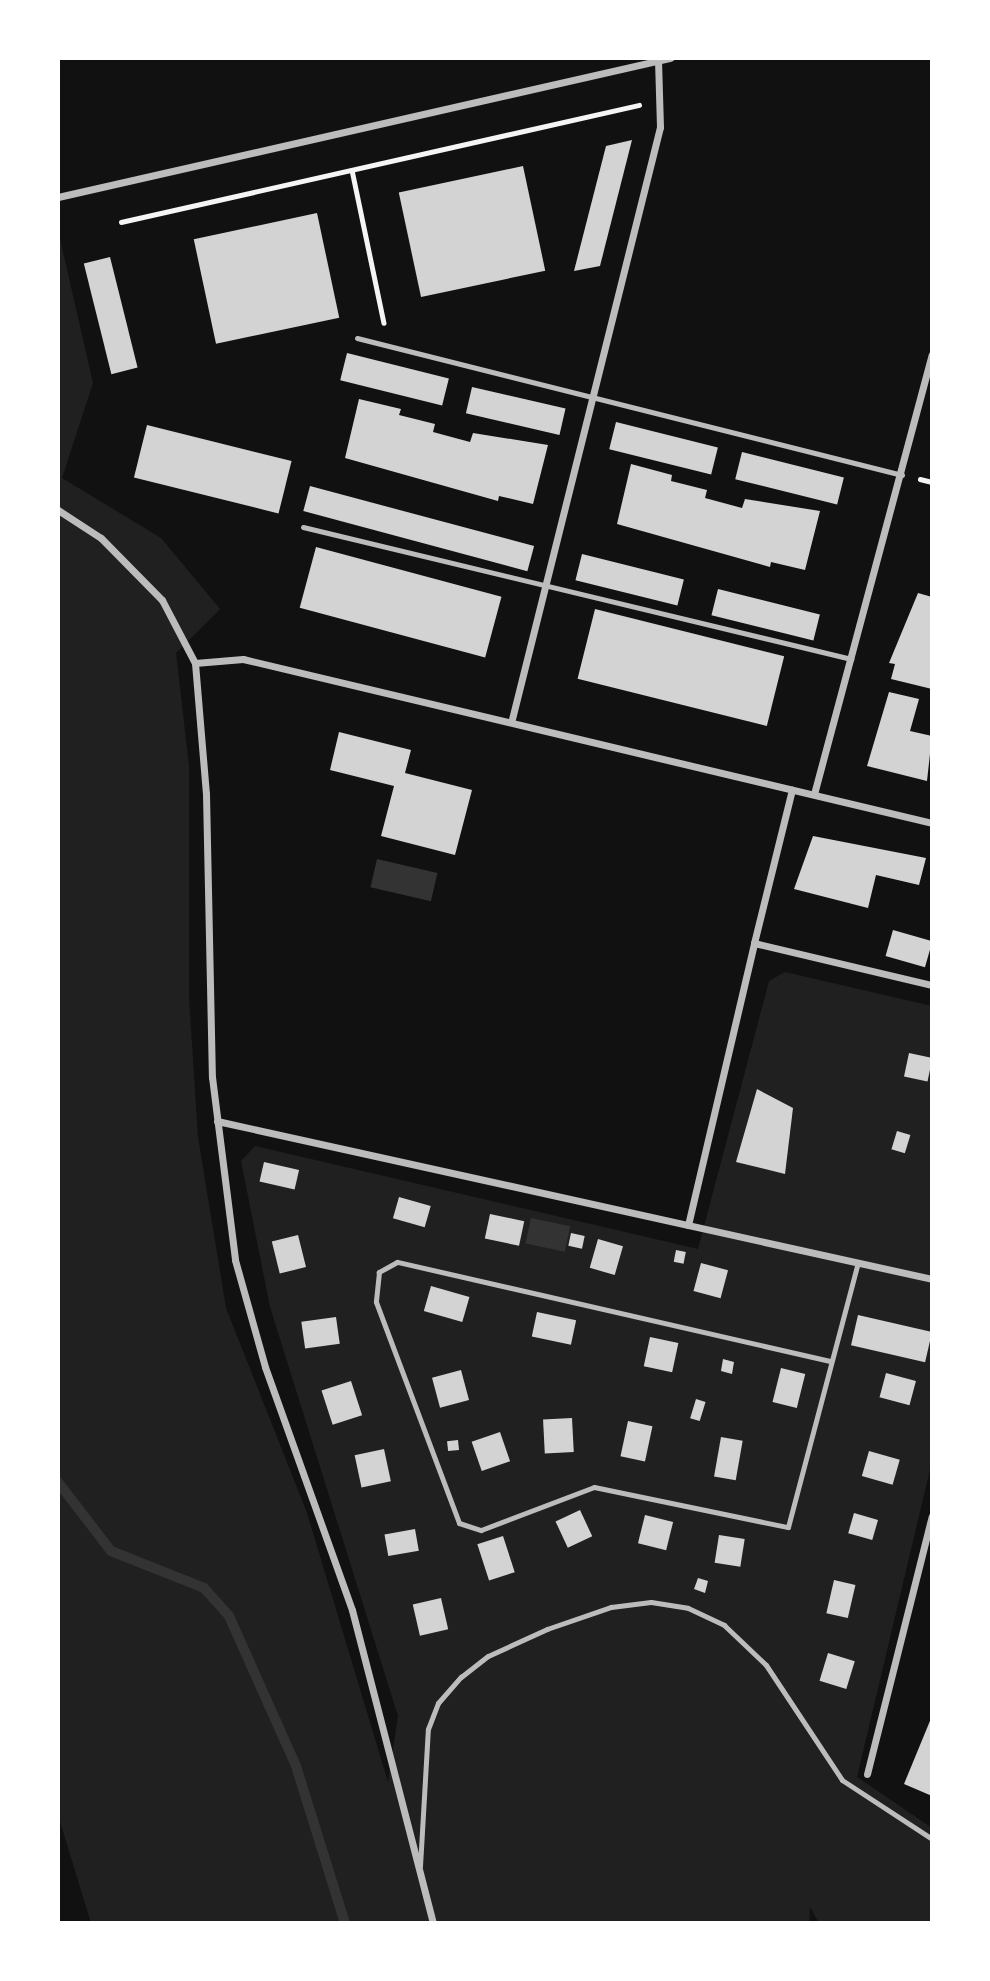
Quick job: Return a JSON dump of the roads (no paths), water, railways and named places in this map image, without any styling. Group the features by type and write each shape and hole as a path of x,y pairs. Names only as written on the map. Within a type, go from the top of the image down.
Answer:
{"street":[{"path":"58,197 670,58"},
{"path":"512,719 596,395 663,100 658,60"},
{"path":"814,794 902,475 932,355"},
{"path":"58,510 101,538 154,590 195,663 203,710 217,1121 235,1260 265,1367 352,1610 433,1923"},
{"path":"195,663 243,659 512,719 932,823"},
{"path":"688,1225 792,790"},
{"path":"754,943 932,985"},
{"path":"217,1121 932,1279"},
{"path":"867,1774 932,1516"}],"lane":[{"path":"357,338 389,348 596,395 902,475"},
{"path":"303,527 852,659"},
{"path":"830,1361 397,1262 379,1272 376,1303 459,1523 481,1530 594,1487 788,1527 858,1261"},
{"path":"420,1866 428,1729 438,1703 461,1677 488,1656 547,1629 611,1607 651,1602 688,1608 724,1625 766,1665 842,1780 932,1839"}],"waterway":[{"path":"58,1482 111,1551 204,1588 229,1616 296,1766 345,1923"}]}
